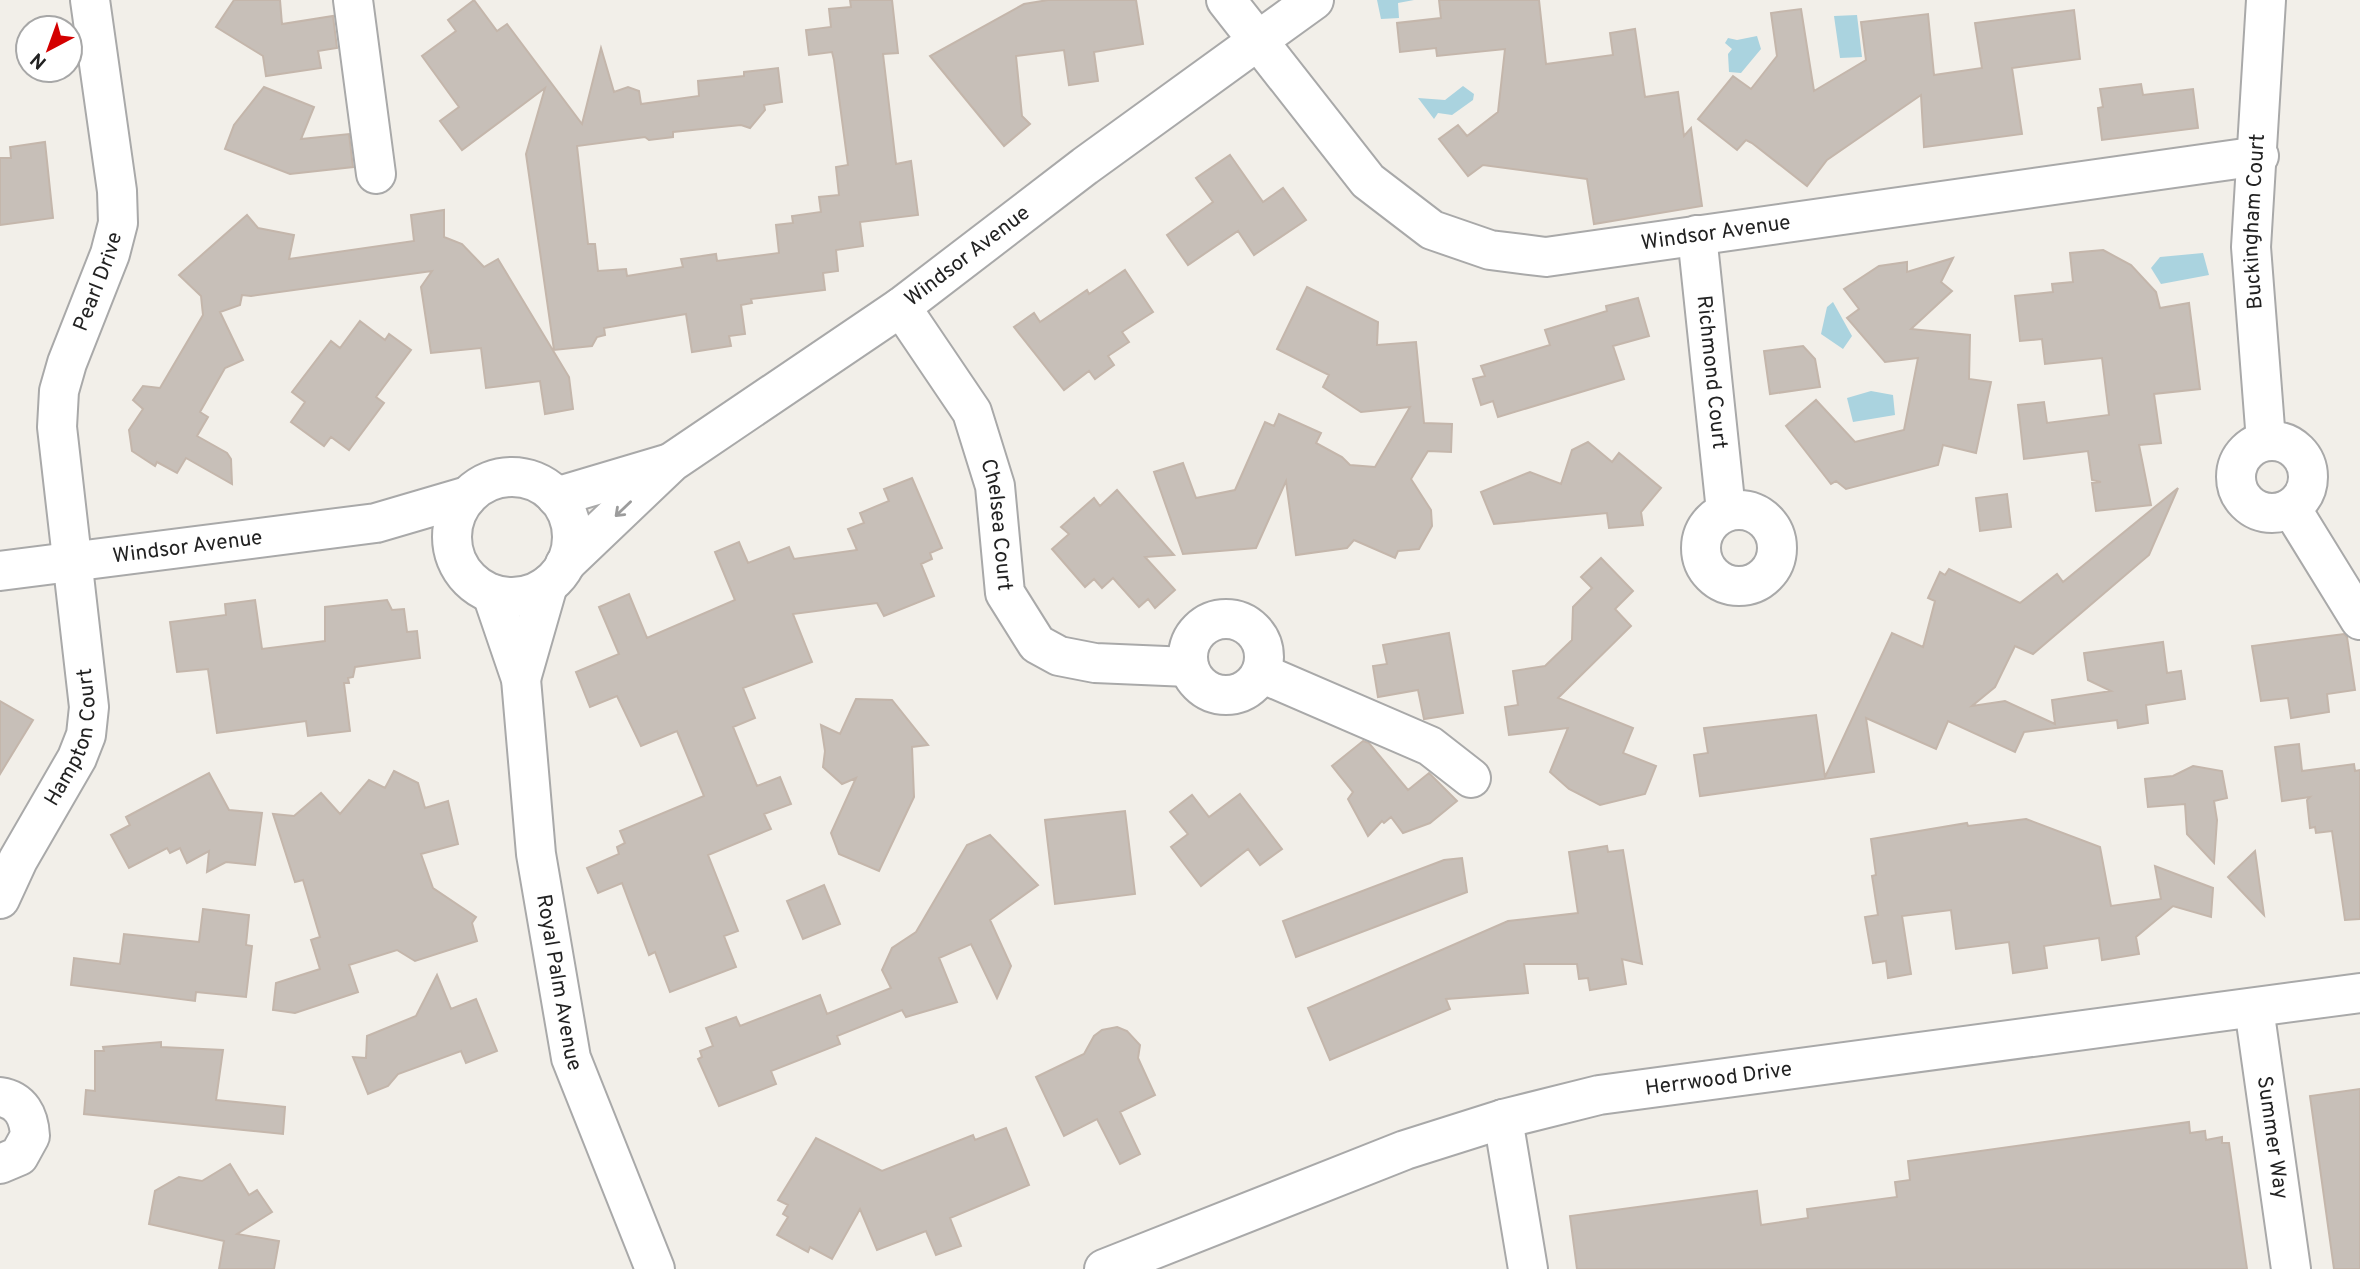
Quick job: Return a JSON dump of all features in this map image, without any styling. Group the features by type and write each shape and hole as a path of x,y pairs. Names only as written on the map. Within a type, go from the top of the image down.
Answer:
{"street":[{"name":"Pearl Drive","path":"71,563 57,427 59,391 110,254 118,223 117,191 90,0"},
{"path":"353,0 376,174"},
{"path":"1226,0 1257,41"},
{"name":"Windsor Avenue","path":"557,575 672,462 901,307 1085,166 1314,0"},
{"name":"Buckingham Court","path":"2266,0 2259,156 2251,247 2266,441"},
{"name":"Windsor Avenue","path":"1257,41 1368,181 1432,230 1490,250 1546,257 2259,156"},
{"name":"Richmond Court","path":"1697,235 1726,511"},
{"name":"Chelsea Court","path":"901,307 972,412 995,486 1005,593 1037,644 1059,656 1094,663 1189,667"},
{"path":"2266,441 2290,445 2307,464 2306,489 2291,508 2278,513 2254,508 2238,489 2238,464 2254,445 2266,441"},
{"name":"Windsor Avenue","path":"556,497 672,462"},
{"path":"502,478 522,478 540,484 556,497 567,513 572,533 570,552 557,575 531,595 511,597 492,594 475,584 461,570 453,551 452,531 457,513 468,496 483,484 502,478"},
{"name":"Windsor Avenue","path":"0,571 376,523 468,496"},
{"path":"2291,508 2360,620"},
{"name":"Windsor Avenue","path":"376,523 453,551"},
{"name":"Hampton Court","path":"0,898 18,860 77,758 86,735 89,707 71,563"},
{"name":"Royal Palm Avenue","path":"521,679 557,575"},
{"name":"Royal Palm Avenue","path":"492,594 521,679 536,854 571,1059 655,1269"},
{"path":"1235,619 1248,625 1263,647 1261,673 1254,684 1242,692 1216,694 1204,689 1189,667 1187,654 1191,641 1198,630 1209,622 1235,619"},
{"path":"1261,673 1430,746 1471,778"},
{"name":"Herrwood Drive","path":"1104,1269 1405,1150 1503,1119 1599,1095 2360,993"},
{"name":"Summer Way","path":"2254,1008 2291,1269"},
{"path":"0,1097 18,1104 25,1113 30,1136 19,1156 0,1164"},
{"path":"1503,1119 1528,1269"}],"water":[{"path":"1377,0 1414,0 1398,3 1399,18 1381,19"},
{"path":"1857,15 1862,57 1840,58 1834,16"},
{"path":"1757,36 1761,49 1741,73 1729,72 1728,54 1732,49 1725,43 1728,38 1737,40"},
{"path":"1463,86 1474,94 1473,100 1452,115 1438,113 1434,119 1418,98 1445,100"},
{"path":"2203,253 2209,275 2161,284 2151,268 2160,257"},
{"path":"1833,302 1852,336 1843,349 1821,334 1827,307"},
{"path":"1871,391 1893,395 1895,415 1853,422 1847,398"}],"building":[{"path":"234,0 280,0 282,24 333,16 337,48 318,51 321,68 266,76 263,56 216,27"},
{"path":"474,0 497,31 507,24 582,124 601,48 614,92 628,87 639,91 641,104 699,96 698,81 744,76 744,72 778,68 782,102 764,105 765,110 750,128 741,125 673,132 673,137 649,140 645,137 577,146 588,244 595,244 598,271 626,269 627,276 683,267 681,259 716,254 717,261 779,253 776,225 793,223 792,216 821,212 819,197 839,195 836,167 848,165 834,60 832,52 809,55 806,30 831,27 829,9 851,7 850,0 892,0 898,53 883,54 896,164 911,161 918,215 860,222 863,246 836,250 838,271 823,273 825,290 751,299 752,303 741,305 745,334 729,336 731,346 692,352 686,314 604,328 605,335 597,337 592,346 554,350 526,154 545,88 462,150 440,121 459,107 422,56 456,31 448,20"},
{"path":"1048,0 1136,0 1143,44 1094,52 1098,81 1069,85 1064,50 1016,56 1022,116 1030,124 1004,146 930,56 1024,4"},
{"path":"1439,0 1539,0 1546,64 1613,55 1610,33 1635,29 1645,97 1678,92 1684,136 1691,128 1702,206 1594,224 1587,179 1483,165 1468,176 1439,139 1458,125 1467,136 1498,112 1505,49 1437,56 1436,48 1400,52 1397,23 1441,18"},
{"path":"1801,9 1814,91 1866,60 1861,22 1928,14 1934,75 1982,68 1975,23 2074,10 2080,59 2012,68 2022,134 1924,147 1921,95 1827,160 1807,186 1752,143 1746,140 1737,150 1698,119 1733,76 1751,89 1777,56 1771,13"},
{"path":"2141,84 2143,95 2193,89 2198,128 2102,140 2098,108 2103,107 2100,89"},
{"path":"264,87 314,107 301,139 349,134 353,167 290,174 225,149 234,125"},
{"path":"45,142 53,218 0,225 0,158 11,158 10,147"},
{"path":"1230,155 1263,202 1283,188 1306,220 1254,255 1238,231 1188,265 1167,235 1213,202 1196,178"},
{"path":"444,210 444,237 462,244 484,267 498,259 569,377 573,409 545,414 540,381 486,388 481,348 431,353 421,287 432,271 251,296 242,295 240,305 220,312 243,360 225,368 200,412 208,417 197,436 227,453 231,459 232,484 186,458 177,473 157,462 155,466 132,451 129,430 143,409 133,400 143,386 160,388 203,315 201,296 179,275 247,215 258,228 294,235 289,259 414,241 411,215"},
{"path":"2103,250 2131,265 2156,292 2160,308 2189,303 2200,389 2154,394 2161,443 2139,445 2151,505 2096,511 2092,483 2101,482 2092,480 2088,451 2024,459 2018,405 2044,402 2047,423 2109,415 2102,358 2045,364 2042,339 2020,341 2015,296 2053,292 2052,284 2073,282 2070,253"},
{"path":"1953,258 1941,282 1952,291 1911,329 1970,335 1969,379 1991,382 1976,453 1943,445 1938,465 1846,489 1836,481 1831,484 1786,426 1816,400 1855,442 1904,430 1918,358 1885,362 1847,318 1859,309 1844,289 1879,266 1907,262 1907,272"},
{"path":"1125,270 1153,312 1122,332 1129,342 1108,356 1114,365 1095,379 1089,371 1064,390 1014,327 1034,313 1040,322 1087,290 1089,294"},
{"path":"1307,287 1378,322 1377,345 1416,342 1424,423 1452,424 1451,452 1428,451 1411,479 1431,510 1432,526 1419,549 1398,551 1395,558 1354,540 1347,548 1296,555 1286,481 1256,548 1183,554 1154,472 1183,463 1196,498 1235,490 1265,422 1274,426 1279,414 1321,433 1316,443 1342,457 1350,465 1375,467 1410,407 1361,412 1323,387 1329,375 1277,349"},
{"path":"1638,298 1649,336 1613,346 1624,379 1498,417 1493,401 1481,405 1473,379 1485,376 1481,366 1550,345 1545,330 1607,311 1606,306"},
{"path":"360,321 385,340 389,334 411,350 376,397 384,403 349,450 331,437 324,446 291,422 305,402 292,392 331,341 340,348"},
{"path":"1803,346 1815,359 1820,387 1770,394 1764,351"},
{"path":"1588,442 1612,462 1619,453 1661,488 1641,512 1643,525 1609,528 1607,513 1494,524 1481,492 1530,472 1561,484 1572,450"},
{"path":"912,478 942,548 930,553 932,559 921,564 934,596 884,616 877,603 793,614 812,662 743,688 755,718 733,727 757,786 780,777 791,804 764,814 771,829 708,855 738,931 724,936 736,967 670,992 655,952 649,955 622,883 598,893 587,868 619,854 617,847 625,843 620,831 704,796 677,731 641,746 617,696 590,707 576,672 619,654 599,607 629,594 647,638 735,600 715,552 739,542 748,563 789,547 794,559 857,550 848,529 864,523 860,513 889,501 884,489"},
{"path":"2178,488 2149,555 2033,654 2015,646 1995,687 1972,706 2005,701 2055,724 2052,700 2111,691 2088,680 2084,653 2163,642 2167,673 2181,671 2185,699 2146,705 2148,723 2118,728 2117,720 2024,732 2015,752 1948,721 1936,749 1866,718 1874,772 1700,796 1694,755 1708,753 1704,728 1816,715 1825,777 1892,633 1923,647 1935,601 1928,598 1940,572 1945,575 1949,569 2020,603 2057,574 2063,582"},
{"path":"1117,490 1174,555 1145,557 1175,590 1155,608 1148,599 1139,607 1113,578 1102,588 1094,579 1085,587 1052,549 1069,534 1061,527 1094,498 1100,506"},
{"path":"2007,494 2011,527 1980,531 1976,498"},
{"path":"1601,558 1633,591 1615,609 1631,626 1558,698 1633,728 1623,753 1656,766 1645,794 1600,805 1569,789 1550,772 1568,728 1509,735 1505,707 1518,705 1513,671 1545,666 1572,640 1573,607 1592,588 1581,577"},
{"path":"255,600 262,649 325,641 325,607 387,600 392,610 404,609 407,632 417,631 420,658 355,667 353,677 348,678 349,683 344,683 350,731 308,736 306,721 217,733 208,669 177,672 170,622 226,615 225,604"},
{"path":"1449,633 1463,713 1424,719 1418,690 1378,697 1373,666 1387,664 1383,645"},
{"path":"2344,634 2347,637 2355,690 2327,694 2329,712 2291,718 2288,698 2261,701 2252,646"},
{"path":"856,699 892,700 928,745 912,747 914,797 879,871 839,854 831,833 856,778 842,784 823,767 825,751 821,725 840,734"},
{"path":"0,701 33,720 0,774"},
{"path":"1363,741 1369,743 1408,790 1429,773 1457,801 1430,823 1403,833 1391,817 1384,823 1382,821 1368,836 1348,799 1353,792 1332,766"},
{"path":"2299,744 2302,771 2354,764 2355,771 2360,770 2360,919 2345,920 2332,831 2316,833 2315,827 2310,828 2307,800 2310,797 2282,801 2275,747"},
{"path":"2193,766 2222,771 2227,798 2214,801 2217,820 2214,863 2187,834 2185,804 2148,807 2145,779 2173,776"},
{"path":"394,771 418,783 425,808 448,801 458,844 421,854 433,888 476,917 472,923 477,941 415,961 397,950 349,965 358,992 295,1013 273,1010 276,983 320,969 311,940 320,937 303,880 295,882 273,814 294,816 321,793 340,814 369,780 385,788"},
{"path":"209,773 229,810 262,813 255,865 226,862 207,872 209,851 187,863 180,848 170,853 167,848 129,868 111,835 130,825 126,817"},
{"path":"1240,794 1282,849 1260,865 1248,849 1201,886 1171,847 1188,834 1170,812 1192,795 1209,817"},
{"path":"1125,811 1135,894 1055,904 1045,820"},
{"path":"2026,819 2100,847 2111,906 2161,899 2155,866 2213,888 2211,917 2173,906 2136,937 2139,954 2102,960 2099,938 2044,946 2047,968 2013,973 2009,942 1956,949 1951,910 1902,916 1911,974 1888,978 1886,961 1873,963 1865,917 1878,915 1872,876 1876,875 1871,839 1967,823 1968,826"},
{"path":"990,835 1038,885 990,920 1011,966 997,998 971,944 939,958 957,1002 906,1017 902,1010 837,1036 840,1044 771,1071 776,1084 719,1106 698,1059 702,1057 700,1051 713,1046 706,1028 736,1017 740,1026 820,995 827,1014 891,988 882,970 892,948 916,932 967,845"},
{"path":"1607,846 1608,852 1623,850 1642,964 1622,959 1626,984 1590,990 1588,978 1579,979 1577,964 1524,964 1528,993 1446,999 1450,1009 1330,1060 1308,1008 1508,921 1578,913 1569,852"},
{"path":"2255,851 2264,915 2228,877"},
{"path":"1462,858 1467,892 1296,957 1283,921 1444,860"},
{"path":"824,885 840,924 803,939 787,901"},
{"path":"203,909 249,915 246,945 252,946 246,997 196,992 195,1001 71,985 74,958 120,964 124,934 199,942"},
{"path":"437,975 451,1009 476,999 497,1051 466,1063 461,1051 398,1074 388,1086 368,1094 353,1057 366,1058 367,1036 416,1016"},
{"path":"1117,1027 1127,1031 1140,1045 1138,1058 1155,1095 1120,1112 1140,1154 1120,1164 1097,1119 1064,1136 1036,1077 1084,1054 1094,1036 1102,1030"},
{"path":"161,1042 161,1047 223,1050 216,1100 285,1107 283,1134 84,1114 86,1090 95,1091 95,1051 104,1051 103,1047"},
{"path":"2360,1089 2360,1269 2334,1269 2310,1096"},
{"path":"2189,1122 2190,1133 2205,1131 2206,1140 2222,1137 2222,1143 2229,1143 2247,1269 1577,1269 1570,1216 1757,1191 1761,1225 1808,1218 1807,1209 1897,1197 1895,1182 1910,1180 1908,1161"},
{"path":"1006,1128 1029,1185 950,1218 961,1246 936,1255 926,1231 877,1250 860,1209 832,1259 810,1247 808,1252 777,1235 788,1217 783,1214 788,1205 778,1200 816,1138 882,1171 973,1135 975,1140"},
{"path":"230,1164 249,1195 257,1190 272,1212 237,1234 279,1241 274,1269 219,1269 224,1241 149,1224 155,1191 179,1177 202,1181"}]}
